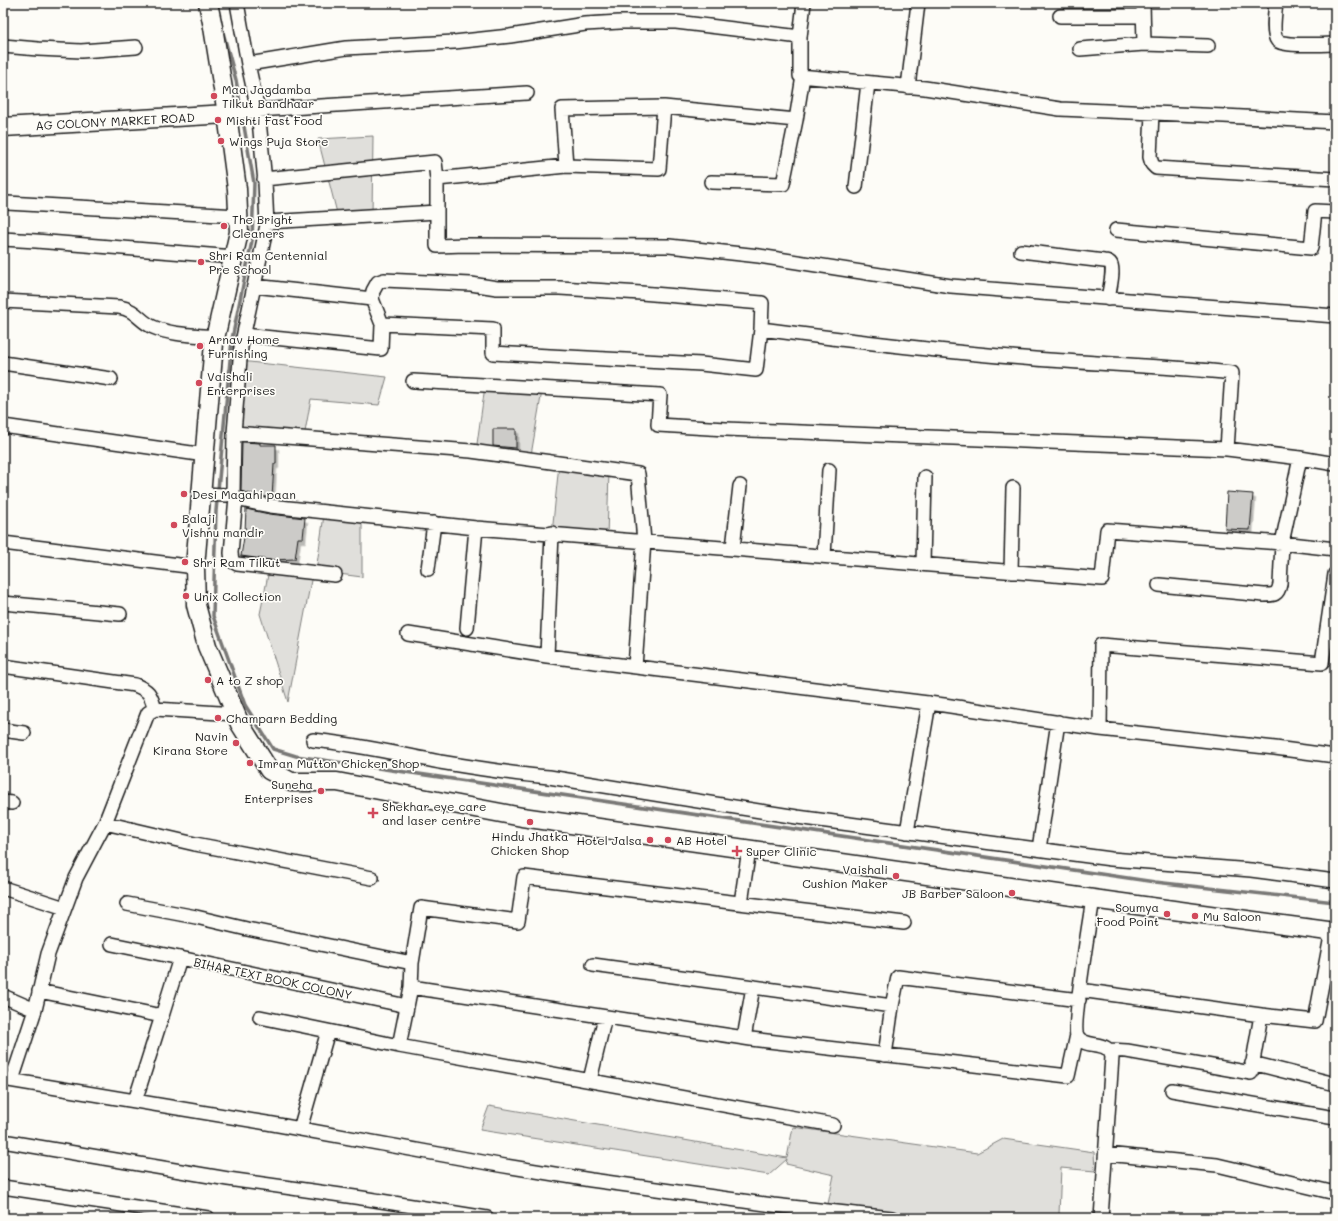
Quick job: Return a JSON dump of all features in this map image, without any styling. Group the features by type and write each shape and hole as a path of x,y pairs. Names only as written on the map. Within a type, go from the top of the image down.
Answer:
{"street":[{"path":"208,3 230,114 237,189 239,232 216,337 205,455 207,494 195,567 196,605 207,646 240,724 269,770 291,782 337,782 522,817 1334,932 1315,1021 898,977 885,1055"},
{"path":"238,3 255,111 264,179 267,222 240,354 234,433 233,492 231,495 232,561 237,564 335,575"},
{"path":"804,3 800,37 800,76 908,87 1060,109 1335,122"},
{"path":"908,87 918,3"},
{"path":"1276,3 1275,32 1276,40 1278,42 1287,44 1335,44"},
{"path":"1060,16 1142,9 1144,44"},
{"path":"248,64 346,48 454,42 510,36 585,24 620,22 676,22 800,37"},
{"path":"1080,49 1144,44 1208,46"},
{"path":"3,46 81,51 136,48"},
{"path":"711,182 783,184 803,76"},
{"path":"856,187 868,83"},
{"path":"230,114 255,111 527,93"},
{"path":"566,166 562,109 664,107 796,120"},
{"path":"437,179 566,166 659,169 664,107"},
{"path":"1152,113 1150,157 1152,164 1156,168 1335,179"},
{"name":"AG COLONY MARKET ROAD","path":"3,127 230,114"},
{"path":"264,179 435,162 437,179 437,246 669,246 759,256 950,286 1335,316"},
{"path":"7,202 238,216"},
{"path":"1116,230 1311,248 1315,211 1335,212"},
{"path":"267,222 437,212"},
{"path":"3,239 36,240 234,257"},
{"path":"1020,251 1110,263 1112,265 1112,272 1108,299"},
{"path":"244,335 381,349 382,324 372,299 373,291 378,282 384,280 471,284 497,288 560,288 762,303 761,329 756,370 701,364 493,353 494,329 382,324"},
{"path":"254,286 372,299"},
{"path":"3,301 119,306 131,310 147,323 161,330 216,337"},
{"path":"761,329 864,342 1035,359 1195,369 1232,373 1227,449"},
{"path":"3,363 111,379"},
{"path":"413,381 660,394 658,425 726,430 1227,449 1335,464"},
{"path":"3,426 205,455"},
{"path":"234,433 471,451 638,474 644,541 635,667"},
{"path":"1159,585 1264,596 1276,594 1279,590 1280,584 1282,543 1300,458"},
{"path":"824,556 829,470"},
{"path":"923,564 926,477"},
{"path":"733,548 740,486"},
{"path":"1011,572 1013,488"},
{"path":"207,494 231,495 245,501 270,506 476,528 1102,579 1107,530 1282,543 1335,549"},
{"path":"428,569 434,523"},
{"path":"467,628 476,528"},
{"path":"547,656 552,533"},
{"path":"3,543 195,567"},
{"path":"1100,729 1101,645 1328,664 1335,574"},
{"path":"3,604 120,614"},
{"path":"408,634 547,656 929,703 1100,729 1335,756"},
{"path":"3,666 135,685 146,690 151,697 155,709"},
{"path":"906,832 929,703"},
{"path":"236,714 155,709 148,713 105,823 76,878 48,954 35,1010 8,1079 591,1180 773,1206 892,1218"},
{"path":"1039,849 1058,722"},
{"path":"3,730 24,733"},
{"path":"313,740 344,743 442,762 550,777 797,817 1112,859 1252,870 1335,881"},
{"path":"105,823 195,844 372,878"},
{"path":"741,904 749,849"},
{"path":"399,1046 411,987 412,963 421,908 518,921 524,877 904,924"},
{"path":"3,888 65,908"},
{"path":"411,987 744,1038 1068,1076 1077,1035 1076,1030 1079,995 1093,899"},
{"path":"127,904 196,917 412,963"},
{"path":"112,944 180,958"},
{"name":"BIHAR TEXT BOOK COLONY","path":"135,1101 180,958 407,1006"},
{"path":"593,965 892,1006"},
{"path":"744,1038 753,988"},
{"path":"39,992 162,1016"},
{"path":"3,996 35,1010"},
{"path":"1077,1035 1082,1041 1104,1046 1110,1050 1127,1051 1251,1073 1261,1015"},
{"path":"260,1017 399,1046 833,1125"},
{"path":"590,1080 605,1017"},
{"path":"300,1129 328,1031"},
{"path":"1101,1218 1112,1062 1110,1050"},
{"path":"1252,1063 1335,1084"},
{"path":"1172,1090 1335,1118"},
{"path":"3,1141 228,1179 487,1218"},
{"path":"1106,1154 1216,1165 1335,1193"},
{"path":"3,1187 208,1218"}],"shaded area":[{"path":"373,136 372,215 338,217 318,139"},
{"path":"240,361 387,377 379,405 311,399 305,432 265,432 239,430"},
{"path":"485,386 542,391 531,455 494,453 477,444"},
{"path":"559,464 609,471 607,538 552,533"},
{"path":"324,515 362,519 362,577 316,571"},
{"path":"268,575 312,575 288,702 260,614"},
{"path":"489,1106 787,1158 793,1127 977,1153 1003,1139 1094,1152 1095,1171 1061,1168 1059,1214 1086,1218 932,1218 828,1204 834,1175 786,1164 787,1159 769,1175 480,1130"}],"building":[{"path":"493,429 516,429 516,448 493,446"},
{"path":"242,442 260,443 260,445 276,445 276,464 274,464 272,498 241,491"},
{"path":"1227,492 1253,494 1250,530 1225,529"},
{"path":"246,509 269,514 305,518 303,538 298,538 295,559 270,560 241,556 245,531"}],"waterway":[{"path":"221,25 236,80 241,109"},
{"path":"242,115 254,183 252,241 232,339 216,511 213,616 245,705 273,749 296,756 1155,882 1335,902"}],"place":[{"name":"Maa Jagdamba Tilkut Bandhaar","path":"214,96"},
{"name":"Mishti Fast Food","path":"218,120"},
{"name":"Wings Puja Store","path":"221,141"},
{"name":"The Bright Cleaners","path":"224,226"},
{"name":"Shri Ram Centennial Pre School","path":"201,262"},
{"name":"Arnav Home Furnishing","path":"200,346"},
{"name":"Vaishali Enterprises","path":"199,383"},
{"name":"Desi Magahi paan","path":"184,494"},
{"name":"Balaji Vishnu mandir","path":"174,525"},
{"name":"Shri Ram Tilkut","path":"185,562"},
{"name":"Unix Collection","path":"186,596"},
{"name":"A to Z shop","path":"208,680"},
{"name":"Champarn Bedding","path":"218,718"},
{"name":"Navin Kirana Store","path":"236,743"},
{"name":"Imran Mutton Chicken Shop","path":"250,763"},
{"name":"Suneha Enterprises","path":"321,791"},
{"name":"Shekhar eye care and laser centre","path":"373,813"},
{"name":"Hindu Jhatka Chicken Shop","path":"530,822"},
{"name":"Hotel Jalsa","path":"650,840"},
{"name":"AB Hotel","path":"668,840"},
{"name":"Super Clinic","path":"737,851"},
{"name":"Vaishali Cushion Maker","path":"896,876"},
{"name":"JB Barber Saloon","path":"1012,893"},
{"name":"Soumya Food Point","path":"1167,914"},
{"name":"Mu Saloon","path":"1195,916"}]}
